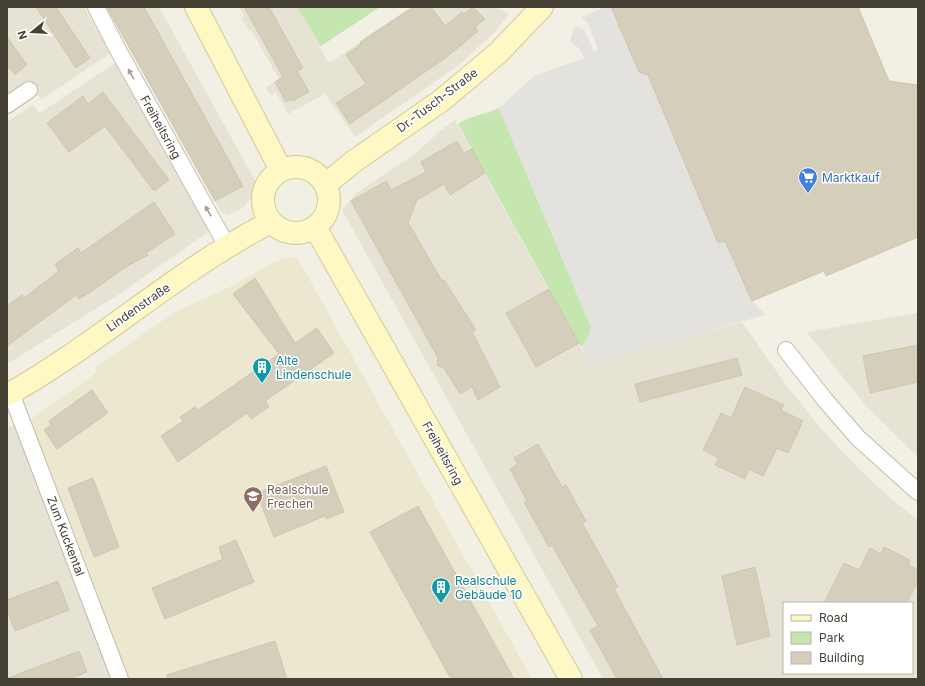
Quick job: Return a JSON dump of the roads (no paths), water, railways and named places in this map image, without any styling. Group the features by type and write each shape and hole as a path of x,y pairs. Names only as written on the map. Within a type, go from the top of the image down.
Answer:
{"main road":[{"path":"196,7 281,170"},
{"name":"Dr.-Tusch-Straße","path":"325,185 353,162 442,100 498,53 542,7"},
{"path":"291,167 306,169 319,177 325,185 328,196 328,208 323,218 315,227 297,233 278,228 271,222 263,203 264,193 270,180 281,170 291,167"},
{"name":"Lindenstraße","path":"9,394 227,246 271,222"},
{"name":"Freiheitsring","path":"315,227 571,679"}],"street":[{"name":"Freiheitsring","path":"96,7 118,50 227,246"},
{"path":"7,105 28,90"},
{"path":"786,350 825,400 858,438 918,492"},
{"name":"Zum Kuckental","path":"9,394 120,679"}],"place":[{"name":"Marktkauf","path":"808,194"},
{"name":"Alte Lindenschule","path":"262,384"},
{"name":"Realschule Frechen","path":"253,513"},
{"name":"Realschule Gebäude 10","path":"441,604"}]}
